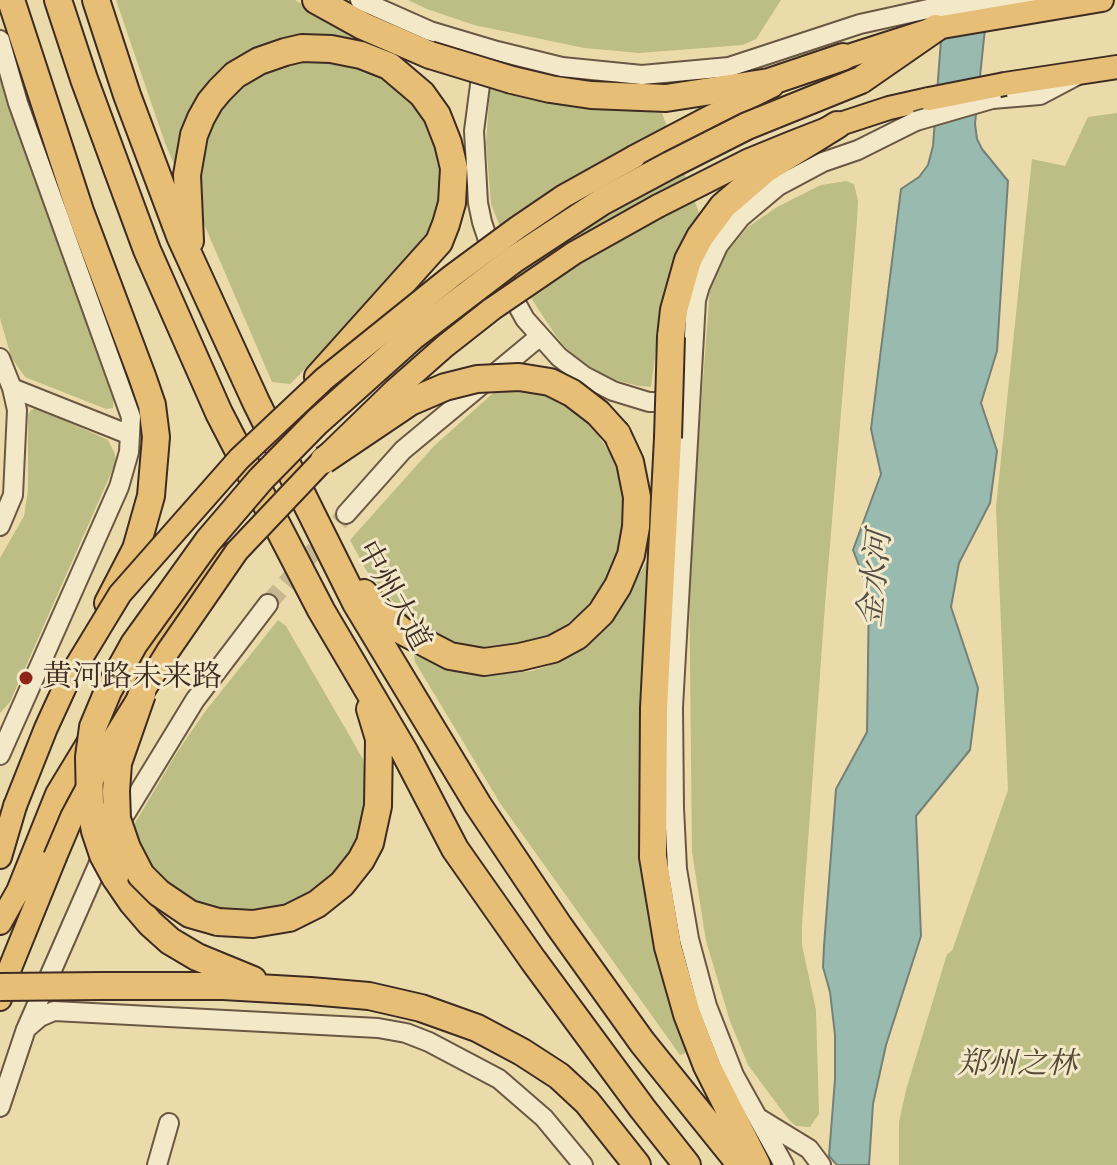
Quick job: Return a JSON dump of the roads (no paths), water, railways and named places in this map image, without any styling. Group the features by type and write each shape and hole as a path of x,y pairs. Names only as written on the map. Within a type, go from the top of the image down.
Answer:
{"highway":[{"path":"11,0 80,211 152,405 156,437 151,496 136,549 69,678"},
{"path":"58,0 147,250 219,413 321,610 404,751 455,849 533,960 687,1165"},
{"name":"中州大道","path":"96,0 127,95 180,236 256,402 356,603 478,805 559,926 642,1042 741,1165"},
{"path":"316,0 363,26 430,55 512,80 591,95 666,98 769,82 843,57"},
{"path":"292,990 248,978 197,957 170,941 132,902 103,855 90,803 89,757 93,727 108,691 134,644 208,541 261,479 317,422 412,337 513,260 603,201 747,126 861,80 932,18"},
{"path":"193,264 187,175 194,135 210,102 235,75 259,61 285,52 302,48 331,49 361,55 389,66 422,94 437,115 454,168 452,203 439,242 277,424"},
{"path":"757,1165 707,1066 687,1014 668,947 653,857 654,708 671,337 674,310 688,260 700,237 723,206 766,169 837,125"},
{"path":"324,460 410,402 445,387 477,379 519,377 550,382 572,393 598,413 617,434 630,462 637,497 631,555 618,586 601,613 577,636 553,649 520,657 484,662 450,656 402,631 381,613 333,557"},
{"path":"142,694 118,763 117,819 127,848 141,875 159,893 190,914 218,922 253,924 289,918 317,904 342,884 370,843 378,806 379,739 359,675"},
{"path":"0,987 223,986 369,996 421,1008 477,1028 559,1076 587,1102 637,1165"}],"main road":[{"path":"0,857 15,806 46,728 69,678 120,594 239,459 324,379 463,268 564,196 634,157 786,80 932,18 1102,0"},
{"path":"0,999 55,857 80,803 116,735 168,651 237,551 395,390 445,346 492,309 574,253 747,161 889,108 929,99 998,92 1117,67"},
{"path":"0,923 18,891 57,794 71,769 194,582 237,551"},
{"path":"0,824 15,806"}],"street":[{"path":"360,0 430,31 486,48 562,67 642,75 729,67 860,24 932,18"},
{"path":"1008,8 1048,0"},
{"path":"0,40 18,103 131,417 129,452 119,487 0,755"},
{"path":"486,48 474,131 478,203 492,252 525,319 559,357 584,376 613,391 649,402 690,402"},
{"path":"784,1165 734,1075 707,1006 689,939 677,869 673,707 696,300 718,246 741,217 778,186 823,162 858,150 916,121 998,92"},
{"path":"346,514 403,450 539,337"},
{"path":"0,526 13,495 7,484 17,410 1,362"},
{"path":"12,388 130,435"},
{"path":"0,1107 26,1029 110,838 195,700 268,604"},
{"path":"26,1029 40,1017 54,1011 378,1028 406,1033 499,1079 544,1118 583,1165"},
{"path":"759,1118 809,1149 821,1165"},
{"path":"157,1165 169,1123"}],"water":[{"name":"金水河","path":"944,0 988,0 975,124 982,149 1008,181 997,351 981,403 997,451 990,503 959,563 951,607 978,688 970,750 916,816 921,936 886,1045 873,1104 869,1165 837,1165 829,1156 835,1035 830,992 823,967 836,789 867,732 869,591 853,550 881,474 871,429 901,189 919,177 928,165 933,146"}],"tunnel":[{"path":"268,604 346,514"}],"place":[{"name":"黄河路未来路","path":"26,678"}],"park label":[{"name":"郑州之林","path":"1017,1065"}]}
